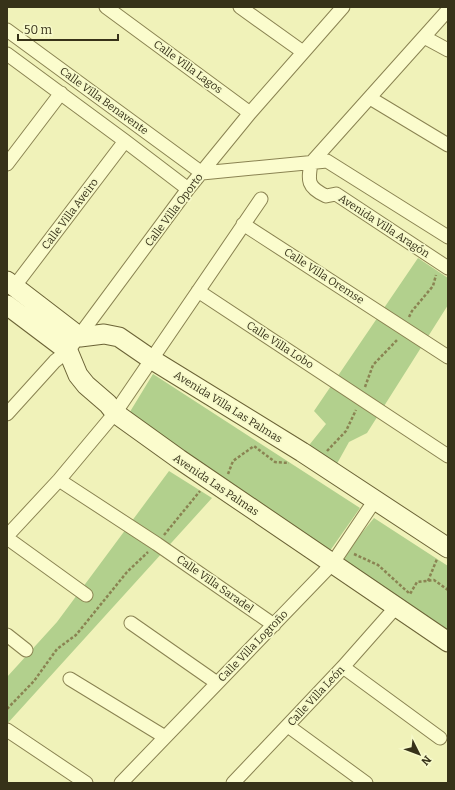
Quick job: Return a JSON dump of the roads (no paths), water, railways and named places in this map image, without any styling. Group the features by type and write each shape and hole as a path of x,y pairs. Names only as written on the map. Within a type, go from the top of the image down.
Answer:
{"street":[{"name":"Calle Villa Lagos","path":"106,7 250,113"},
{"path":"240,7 303,52"},
{"name":"Calle Villa Oporto","path":"7,414 55,361 74,344 188,190 250,113 343,7"},
{"path":"311,163 448,10"},
{"name":"Calle Villa Benavente","path":"7,30 202,173"},
{"path":"424,37 448,50"},
{"name":"Calle Villa Benavente","path":"7,54 125,141 188,190"},
{"path":"7,164 61,93"},
{"path":"370,98 448,145"},
{"name":"Calle Villa Aveiro","path":"11,284 125,141"},
{"path":"202,173 327,161 448,237"},
{"name":"Avenida Villa Aragón","path":"311,163 308,178 311,186 326,196 336,194 444,265"},
{"path":"86,595 7,537 59,480 115,413 261,199"},
{"name":"Calle Villa Oremse","path":"244,224 448,357"},
{"path":"11,284 74,344"},
{"name":"Calle Villa Lobo","path":"198,292 448,456"},
{"path":"7,305 74,344"},
{"name":"Avenida Villa Las Palmas","path":"74,344 104,334 119,337 151,359 302,452 447,548"},
{"name":"Avenida Las Palmas","path":"74,344 78,375 86,385 108,404 115,413 215,484 337,557 396,607 448,642"},
{"name":"Calle Villa Saradel","path":"59,480 157,544 274,625"},
{"name":"Calle Villa Logroño","path":"121,783 274,625 337,557 375,500"},
{"name":"Calle Villa León","path":"233,783 343,667 396,607"},
{"path":"131,623 217,683"},
{"path":"7,635 26,650"},
{"path":"343,667 440,738"},
{"path":"70,679 165,738"},
{"path":"288,726 366,783"},
{"path":"7,730 86,783"}]}
